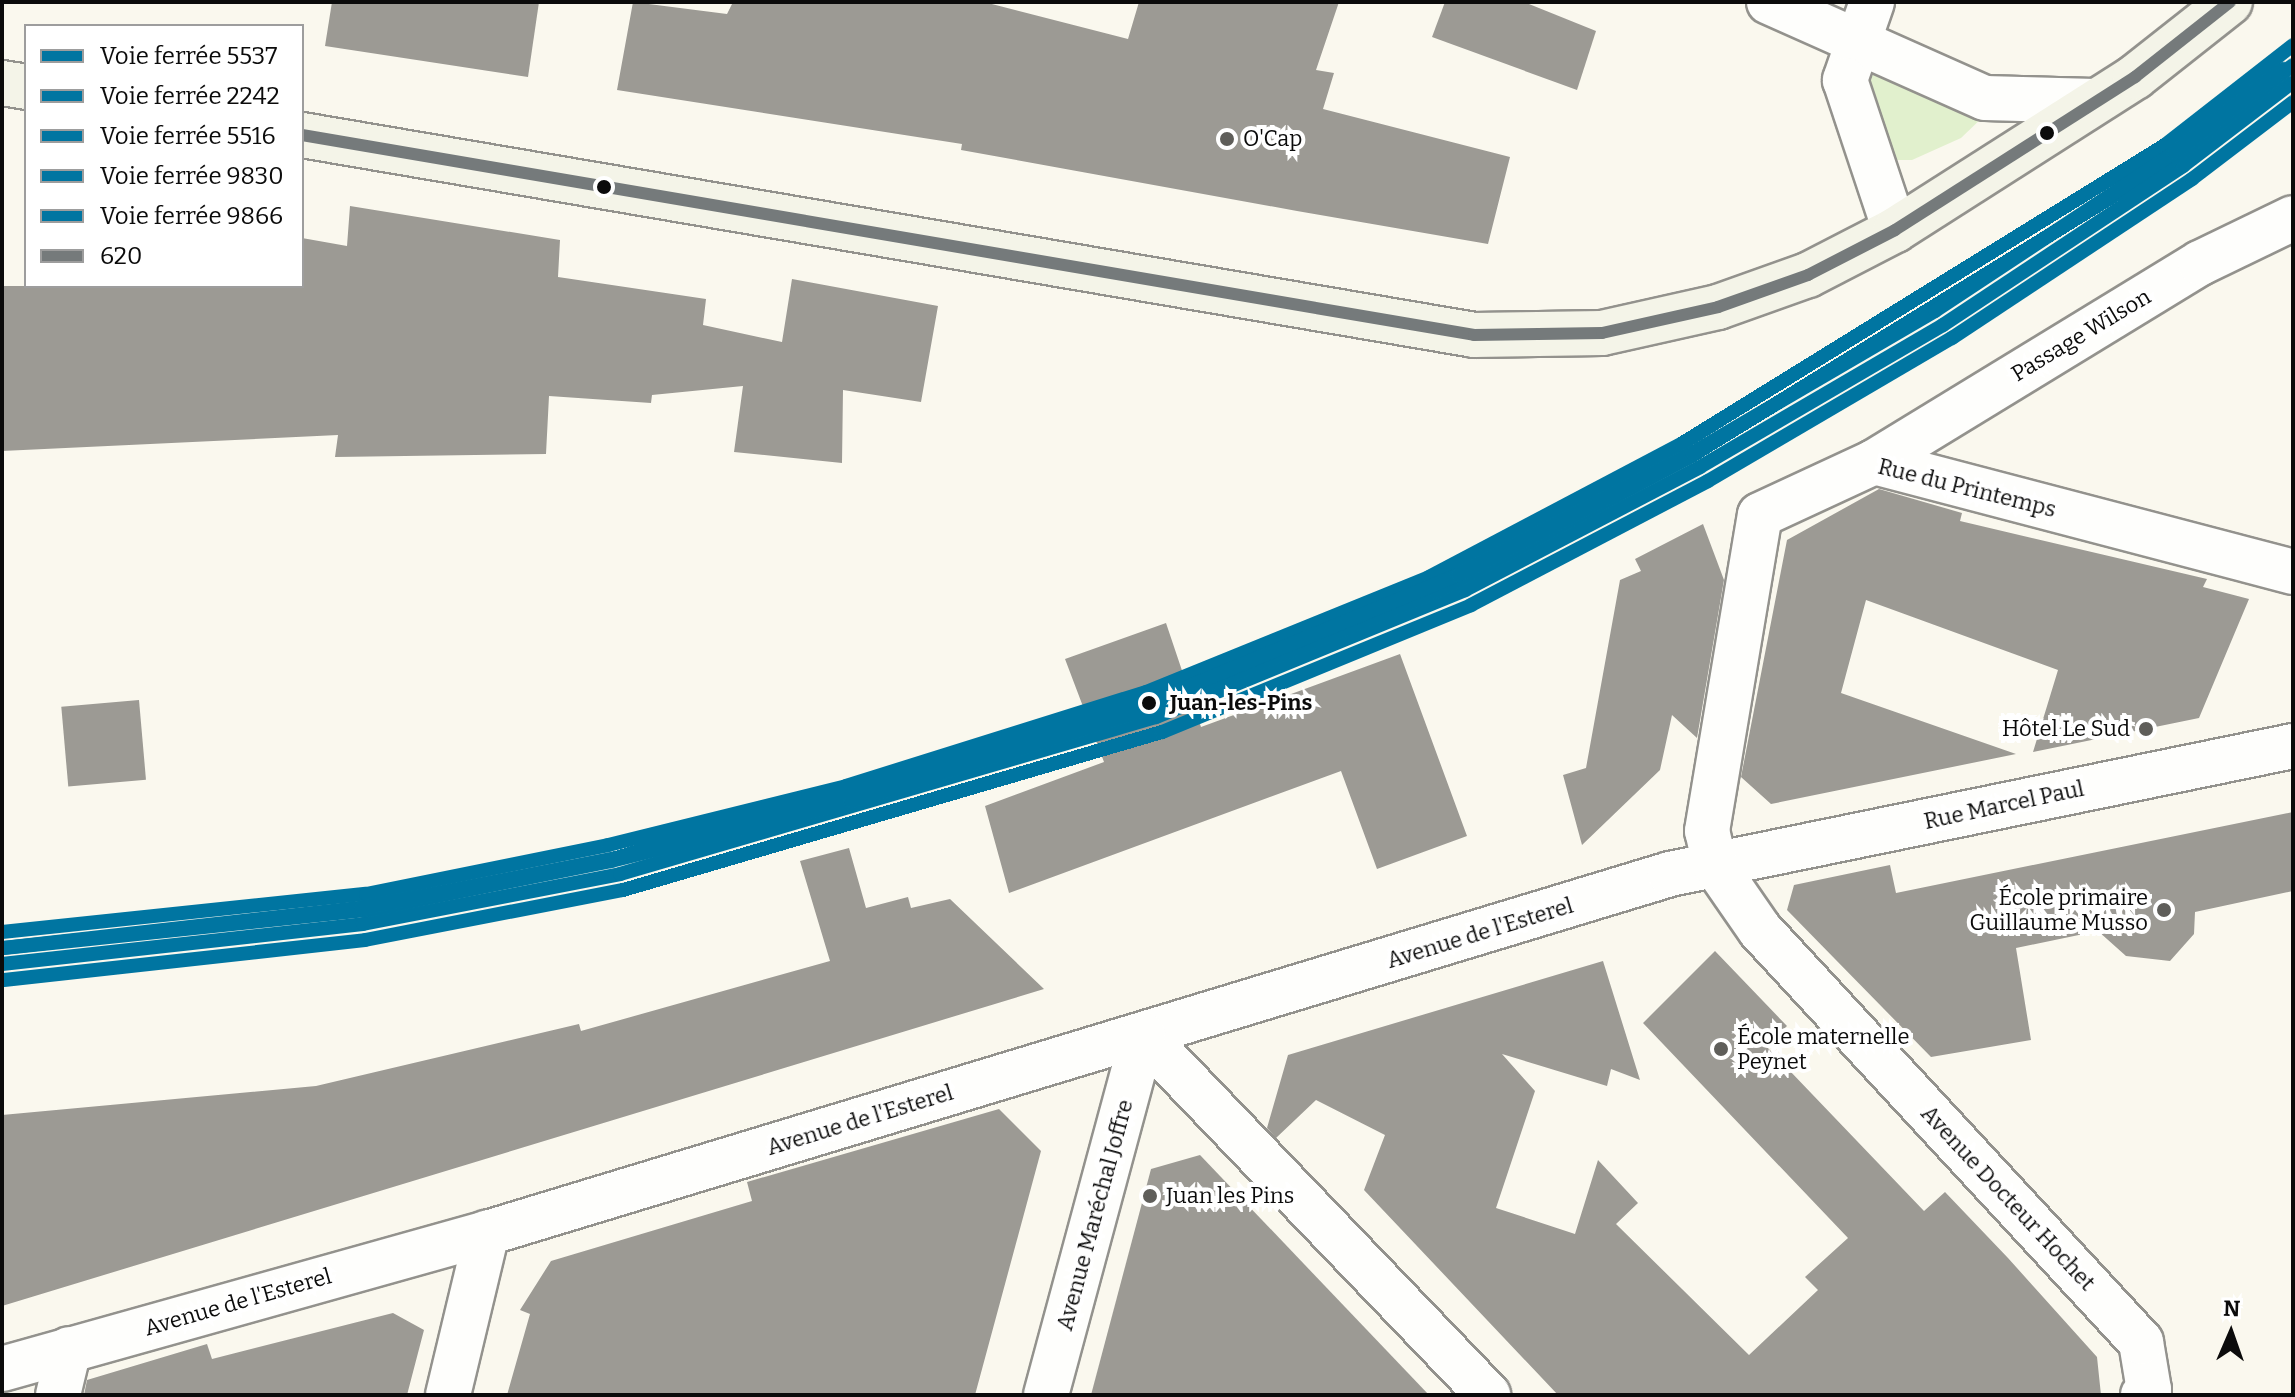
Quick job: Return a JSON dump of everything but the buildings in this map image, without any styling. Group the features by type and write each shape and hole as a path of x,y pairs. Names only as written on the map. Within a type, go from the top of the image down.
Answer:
{"main road":[{"path":"304,135 1474,335 1602,333 1718,307 1808,275 1895,230 2095,101 2230,2"},
{"path":"2,83 24,87"}],"street":[{"path":"1769,2 1865,22 1985,98 2095,101"},
{"path":"1865,22 1845,80 1895,230"},
{"name":"Passage Wilson","path":"1874,462 2200,263 2293,218"},
{"name":"Rue du Printemps","path":"1715,865 1707,831 1760,515 1874,462 2293,572"},
{"name":"Rue Marcel Paul","path":"1715,865 2293,746"},
{"name":"Avenue de l'Esterel","path":"2,1369 487,1233 1715,865"},
{"name":"Avenue Docteur Hochet","path":"1715,865 1760,930 2141,1342 2149,1390 2143,1395"},
{"path":"1143,1035 1488,1395"},
{"name":"Avenue Maréchal Joffre","path":"1046,1395 1143,1035"},
{"path":"448,1395 487,1233"},
{"path":"58,1395 69,1349"}],"green space":[{"path":"1875,72 1985,115 1961,138 1912,160 1886,160 1862,90"}],"rail line":[{"name":"5537","path":"2,932 366,894 608,845 846,786 1146,692 1429,577 1681,444 2165,145 2293,45"},
{"name":"9830","path":"4,948 368,910 611,861 851,801 1152,707 1435,592 1688,458 2173,159 2293,65"},
{"name":"9866","path":"2,948 361,908 616,858 1151,702 1458,575 1692,453 1935,311 2174,153 2283,69"},
{"name":"2242","path":"2,964 363,924 620,874 1156,717 1465,590 1700,467 1943,325 2183,166 2293,82"},
{"name":"5516","path":"4,980 365,940 623,890 1162,732 1471,605 1708,481 1952,338 2192,179 2293,102"}],"transit line":[{"name":"620","path":"304,135 1474,335 1602,333 1718,307 1808,275 1895,230 2135,77 2230,2"}],"place":[{"name":"O'Cap","path":"1227,139"},
{"name":"Juan-les-Pins","path":"1149,703"},
{"name":"Hôtel Le Sud","path":"2146,729"},
{"name":"École primaire Guillaume Musso","path":"2164,910"},
{"name":"École maternelle Peynet","path":"1721,1049"},
{"name":"Juan les Pins","path":"1150,1196"}]}
